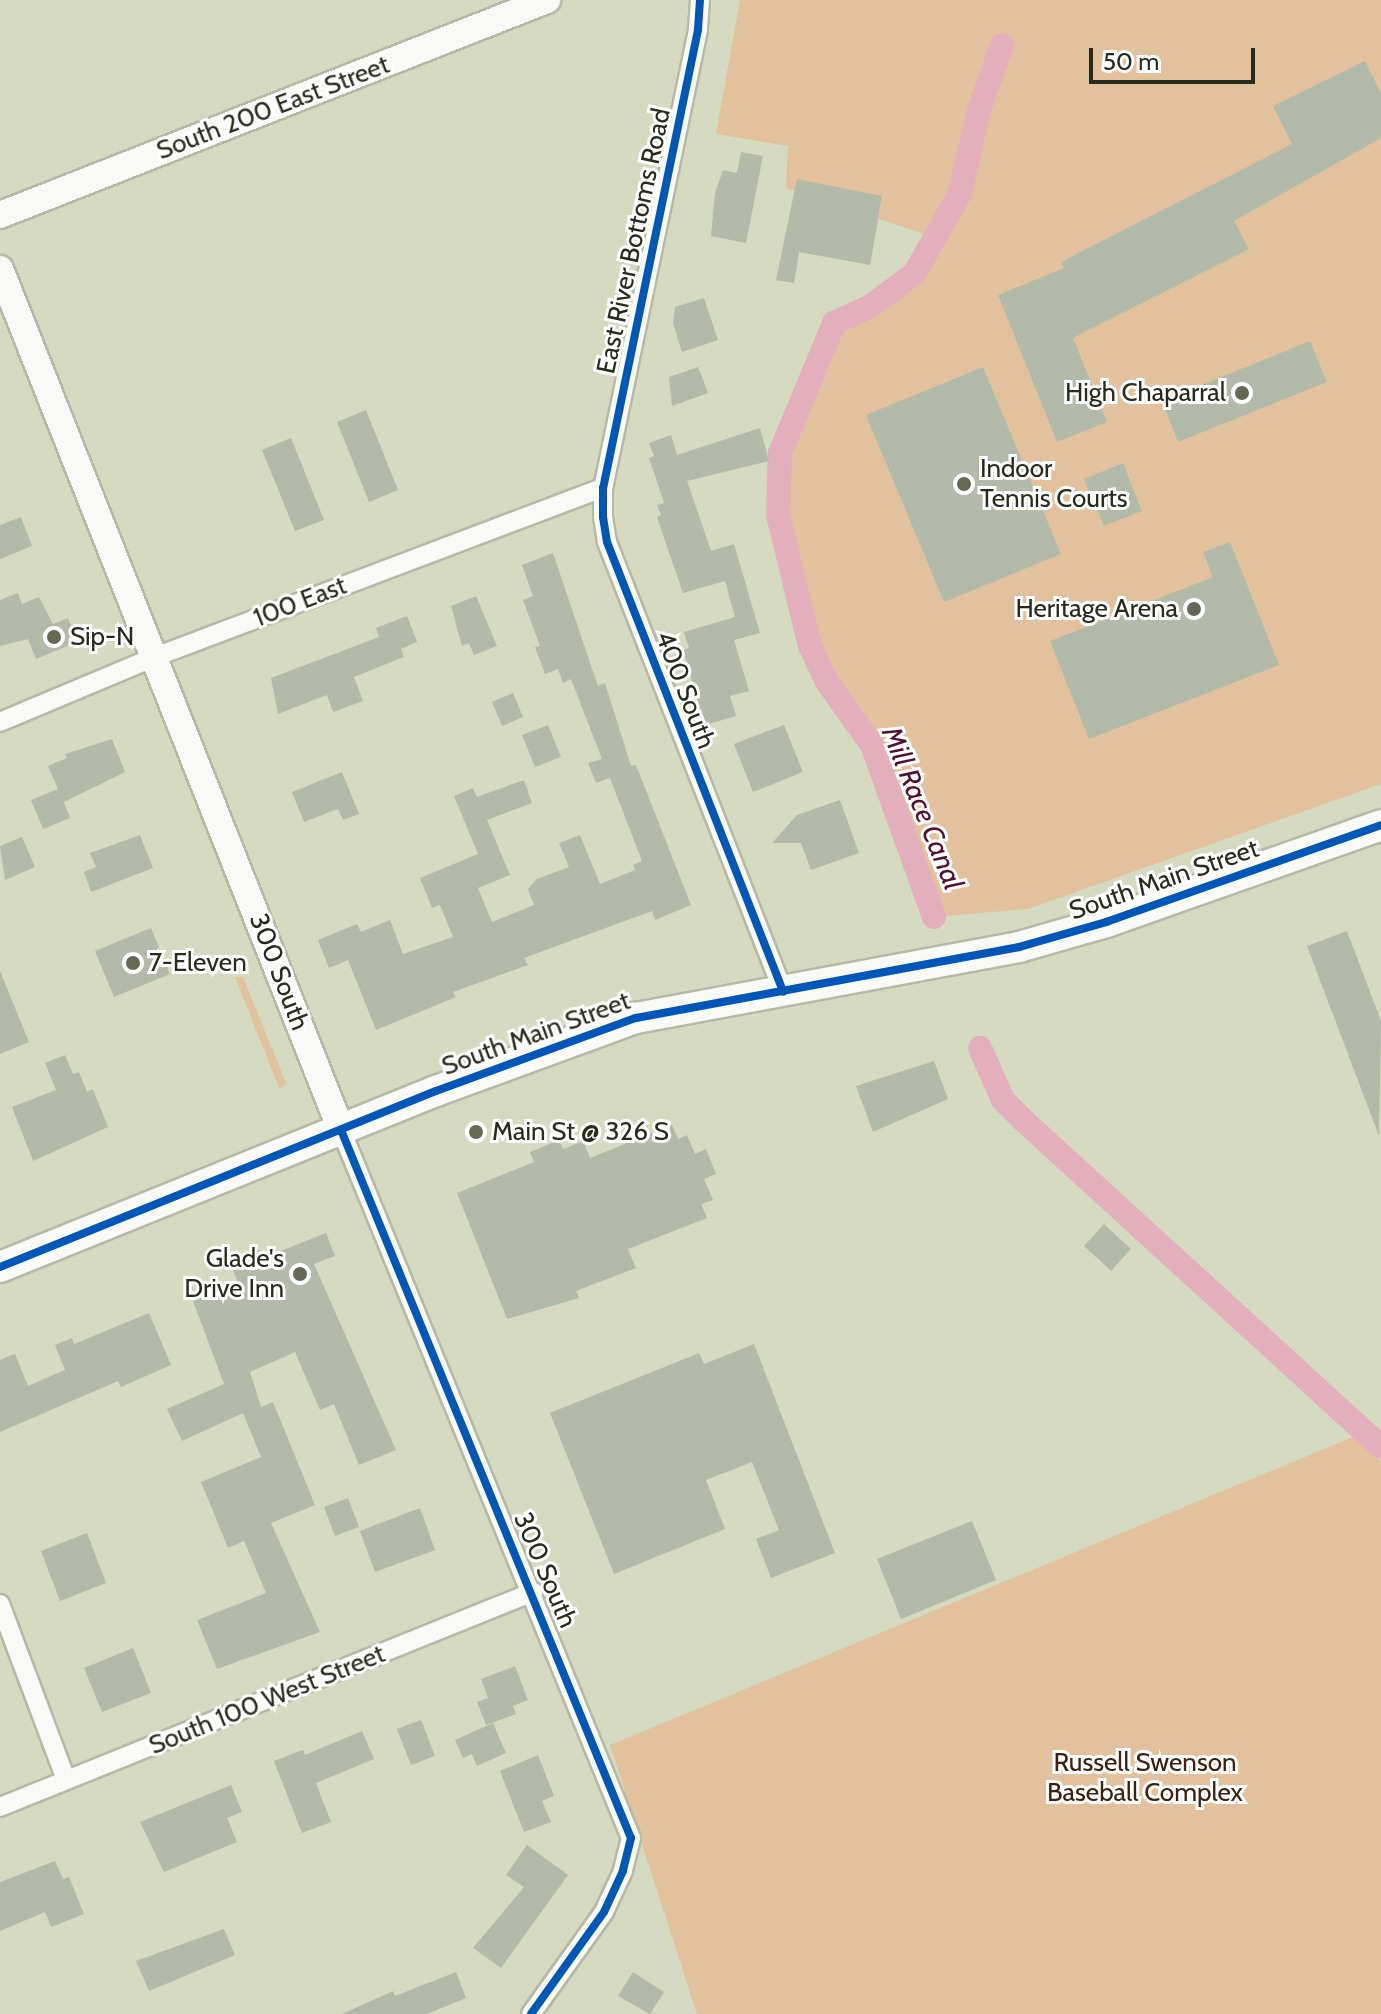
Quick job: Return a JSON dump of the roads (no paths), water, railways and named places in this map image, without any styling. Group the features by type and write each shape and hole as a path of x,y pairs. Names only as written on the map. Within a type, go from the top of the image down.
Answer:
{"main road":[{"name":"South 200 East Street","path":"0,215 547,0"},
{"name":"300 South","path":"0,269 341,1130"},
{"name":"South Main Street","path":"0,1267 341,1130 636,1018 1019,947 1119,918 1381,825"}],"street":[{"name":"East River Bottoms Road","path":"603,488 698,30 700,0"},
{"name":"100 East","path":"0,722 155,657 603,488"},
{"name":"400 South","path":"603,488 607,542 783,992"},
{"name":"300 South","path":"341,1130 533,1592 631,1838 623,1871 604,1912 531,2014"},
{"name":"South 100 West Street","path":"0,1807 533,1592"},
{"path":"0,1604 66,1780"}],"waterway":[{"name":"Mill Race Canal","path":"934,917 872,745 827,682 810,646 778,515 780,453 834,323 871,306 915,273 960,193 979,110 1002,45"},
{"name":"Mill Race Canal","path":"980,1048 1003,1100 1023,1120 1381,1447"}],"place":[{"name":"High Chaparral","path":"1242,393"},
{"name":"Indoor Tennis Courts","path":"964,484"},
{"name":"Heritage Arena","path":"1194,609"},
{"name":"Sip-N","path":"54,637"},
{"name":"7-Eleven","path":"133,963"},
{"name":"Main St @ 326 S","path":"476,1132"},
{"name":"Glade's Drive Inn","path":"300,1274"}],"park label":[{"name":"Russell Swenson Baseball Complex","path":"1145,1778"}]}
